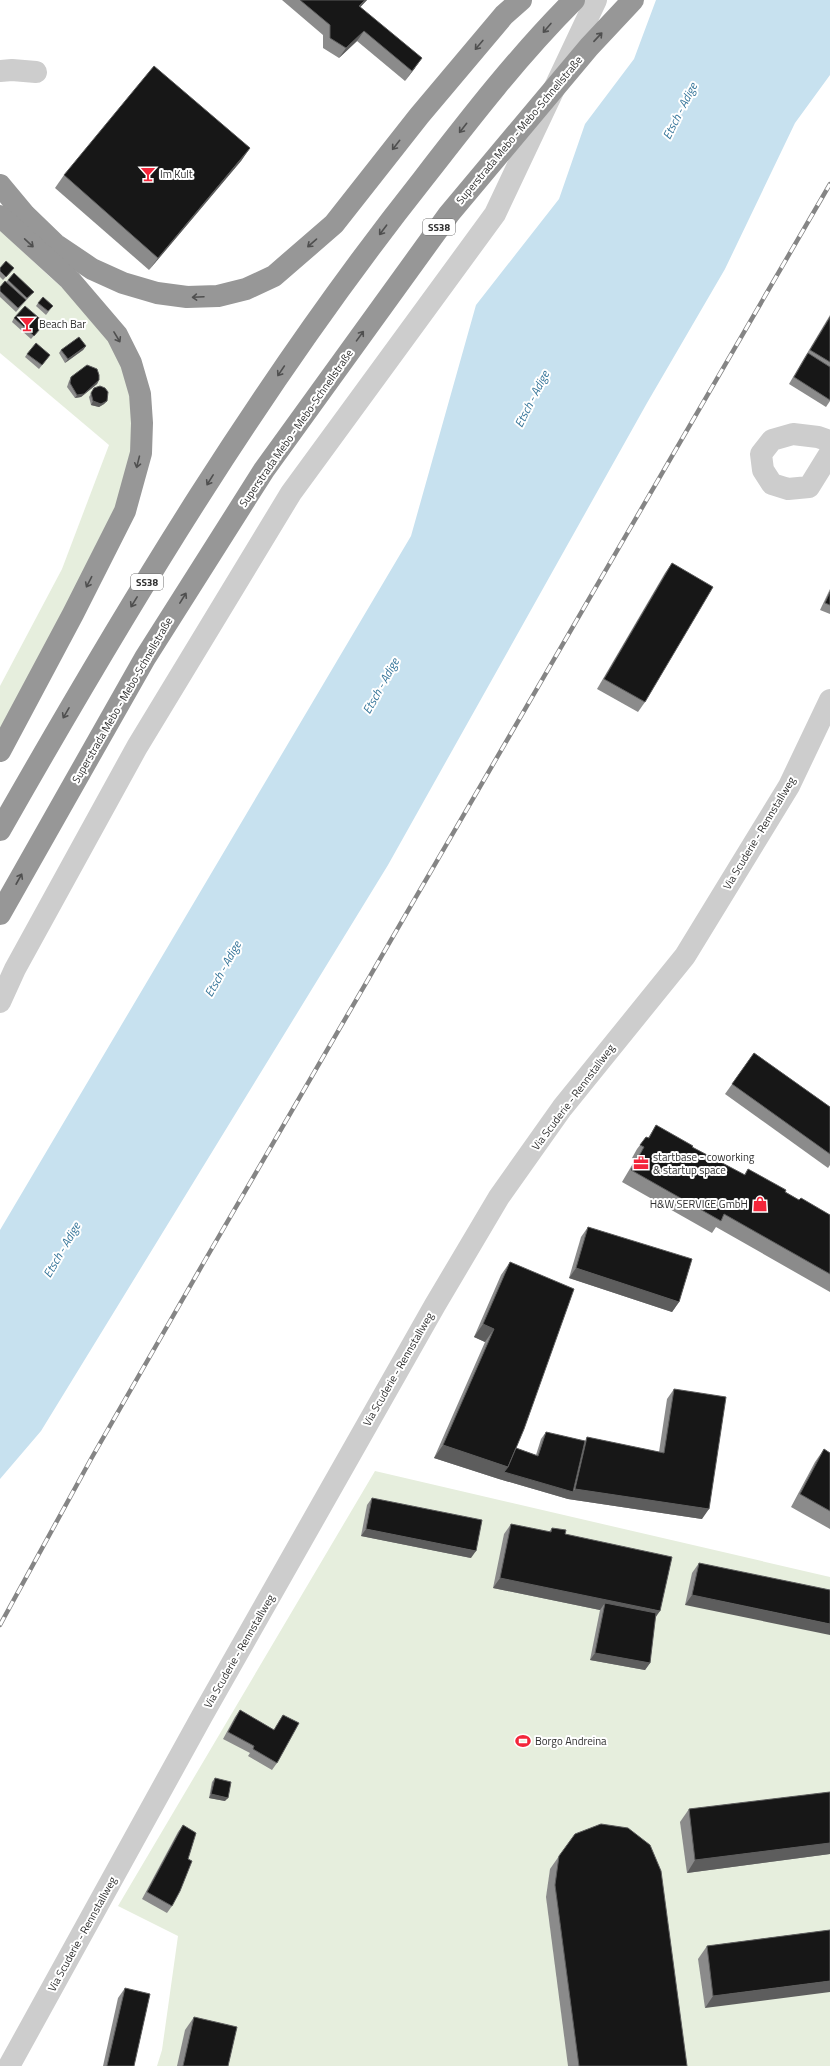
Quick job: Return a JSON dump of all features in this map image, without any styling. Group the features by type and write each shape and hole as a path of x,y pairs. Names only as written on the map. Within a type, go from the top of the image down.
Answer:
{"highway":[{"path":"0,185 25,215 56,244 92,269 123,283 158,293 187,297 218,296 246,289 274,276 334,224 419,116 504,15 521,0"},
{"name":"SS38","path":"0,830 78,692 230,447 303,339 383,229 467,122 550,24 574,0"},
{"name":"Superstrada Mebo - Mebo-Schnellstraße","path":"0,914 144,658 264,470 449,214 584,53 633,0"},
{"path":"0,216 70,280 117,335 131,363 140,394 142,423 141,453 125,511 73,614 0,751"}],"street":[{"path":"0,1002 16,969 138,747 291,493 494,214 596,0"},
{"path":"0,70 36,72"},
{"path":"830,441 818,437 793,434 772,440 762,454 763,470 772,484 788,489 809,487 830,452"},
{"name":"Via Scuderie - Rennstallweg","path":"9,2066 206,1709 431,1312 499,1197 562,1108 685,956 789,786 830,700"}],"green space":[{"path":"0,230 50,277 117,335 141,453 0,751 0,686 62,569 109,445 0,353"},
{"name":"Borgo Andreina","path":"375,1471 830,1577 830,2066 157,2066 162,2050 178,1936 118,1906"}],"water":[{"name":"Etsch - Adige","path":"656,0 830,0 830,75 795,123 725,269 647,403 388,865 41,1431 0,1479 0,1230 411,536 476,305 559,199 585,124 634,59"}],"building":[{"path":"300,0 365,0 359,6 422,58 412,71 364,31 346,48 330,38 330,25"},
{"name":"Im Kult","path":"154,66 250,148 158,258 64,175"},
{"path":"6,261 14,268 6,277 0,271 0,268"},
{"path":"14,273 34,292 27,298 8,280"},
{"path":"5,281 26,300 18,308 0,291 0,287"},
{"path":"43,297 53,306 48,311 38,303"},
{"name":"Beach Bar","path":"25,306 45,323 34,336 14,318"},
{"path":"830,317 830,362 810,350"},
{"path":"79,337 86,346 68,359 61,350"},
{"path":"36,343 50,355 42,365 27,354"},
{"path":"808,353 830,367 830,400 794,377"},
{"path":"87,365 97,369 99,380 84,394 77,395 70,383 71,377"},
{"path":"100,386 105,388 108,392 107,401 101,404 93,401 91,393 94,388"},
{"path":"672,563 713,587 645,702 604,679"},
{"path":"830,592 830,605 825,603"},
{"path":"754,1053 830,1107 830,1154 732,1084"},
{"path":"656,1125 693,1146 692,1147 745,1175 748,1169 786,1190 785,1192 799,1200 801,1198 830,1215 830,1274 724,1214 721,1221 631,1170 644,1147 640,1145 646,1137 649,1138"},
{"path":"588,1227 692,1259 679,1302 576,1268"},
{"path":"510,1262 574,1289 524,1429 508,1467 443,1445 494,1329 483,1324"},
{"path":"674,1389 726,1397 709,1509 575,1489 587,1437 664,1453"},
{"path":"546,1432 585,1441 573,1492 504,1472 508,1467 516,1448 538,1456"},
{"path":"824,1449 830,1453 830,1511 800,1494"},
{"path":"372,1498 482,1520 476,1551 366,1529"},
{"path":"511,1524 551,1532 552,1528 566,1530 565,1534 672,1557 660,1611 500,1578"},
{"path":"699,1563 830,1590 830,1624 692,1595"},
{"path":"605,1603 656,1613 650,1663 595,1653"},
{"path":"240,1710 274,1730 283,1715 299,1723 277,1763 253,1749 254,1746 228,1732"},
{"path":"215,1778 231,1782 228,1798 211,1794"},
{"path":"830,1792 830,1843 695,1860 689,1809"},
{"path":"601,1824 628,1828 650,1845 661,1871 687,2066 579,2066 555,1885 559,1856 575,1834"},
{"path":"183,1825 196,1833 188,1859 192,1861 180,1891 172,1906 147,1892"},
{"path":"830,1930 830,1981 713,1996 707,1946"},
{"path":"125,1988 150,1994 134,2066 107,2066"},
{"path":"194,2017 237,2027 228,2066 183,2066"}],"railway":[{"path":"0,1625 91,1459 204,1262 830,184"}],"place":[{"name":"Im Kult","path":"148,174"},
{"name":"Beach Bar","path":"27,324"},
{"name":"startbase - coworking & startup space","path":"641,1163"},
{"name":"H&W SERVICE GmbH","path":"760,1204"},
{"name":"Borgo Andreina","path":"523,1741"}]}
